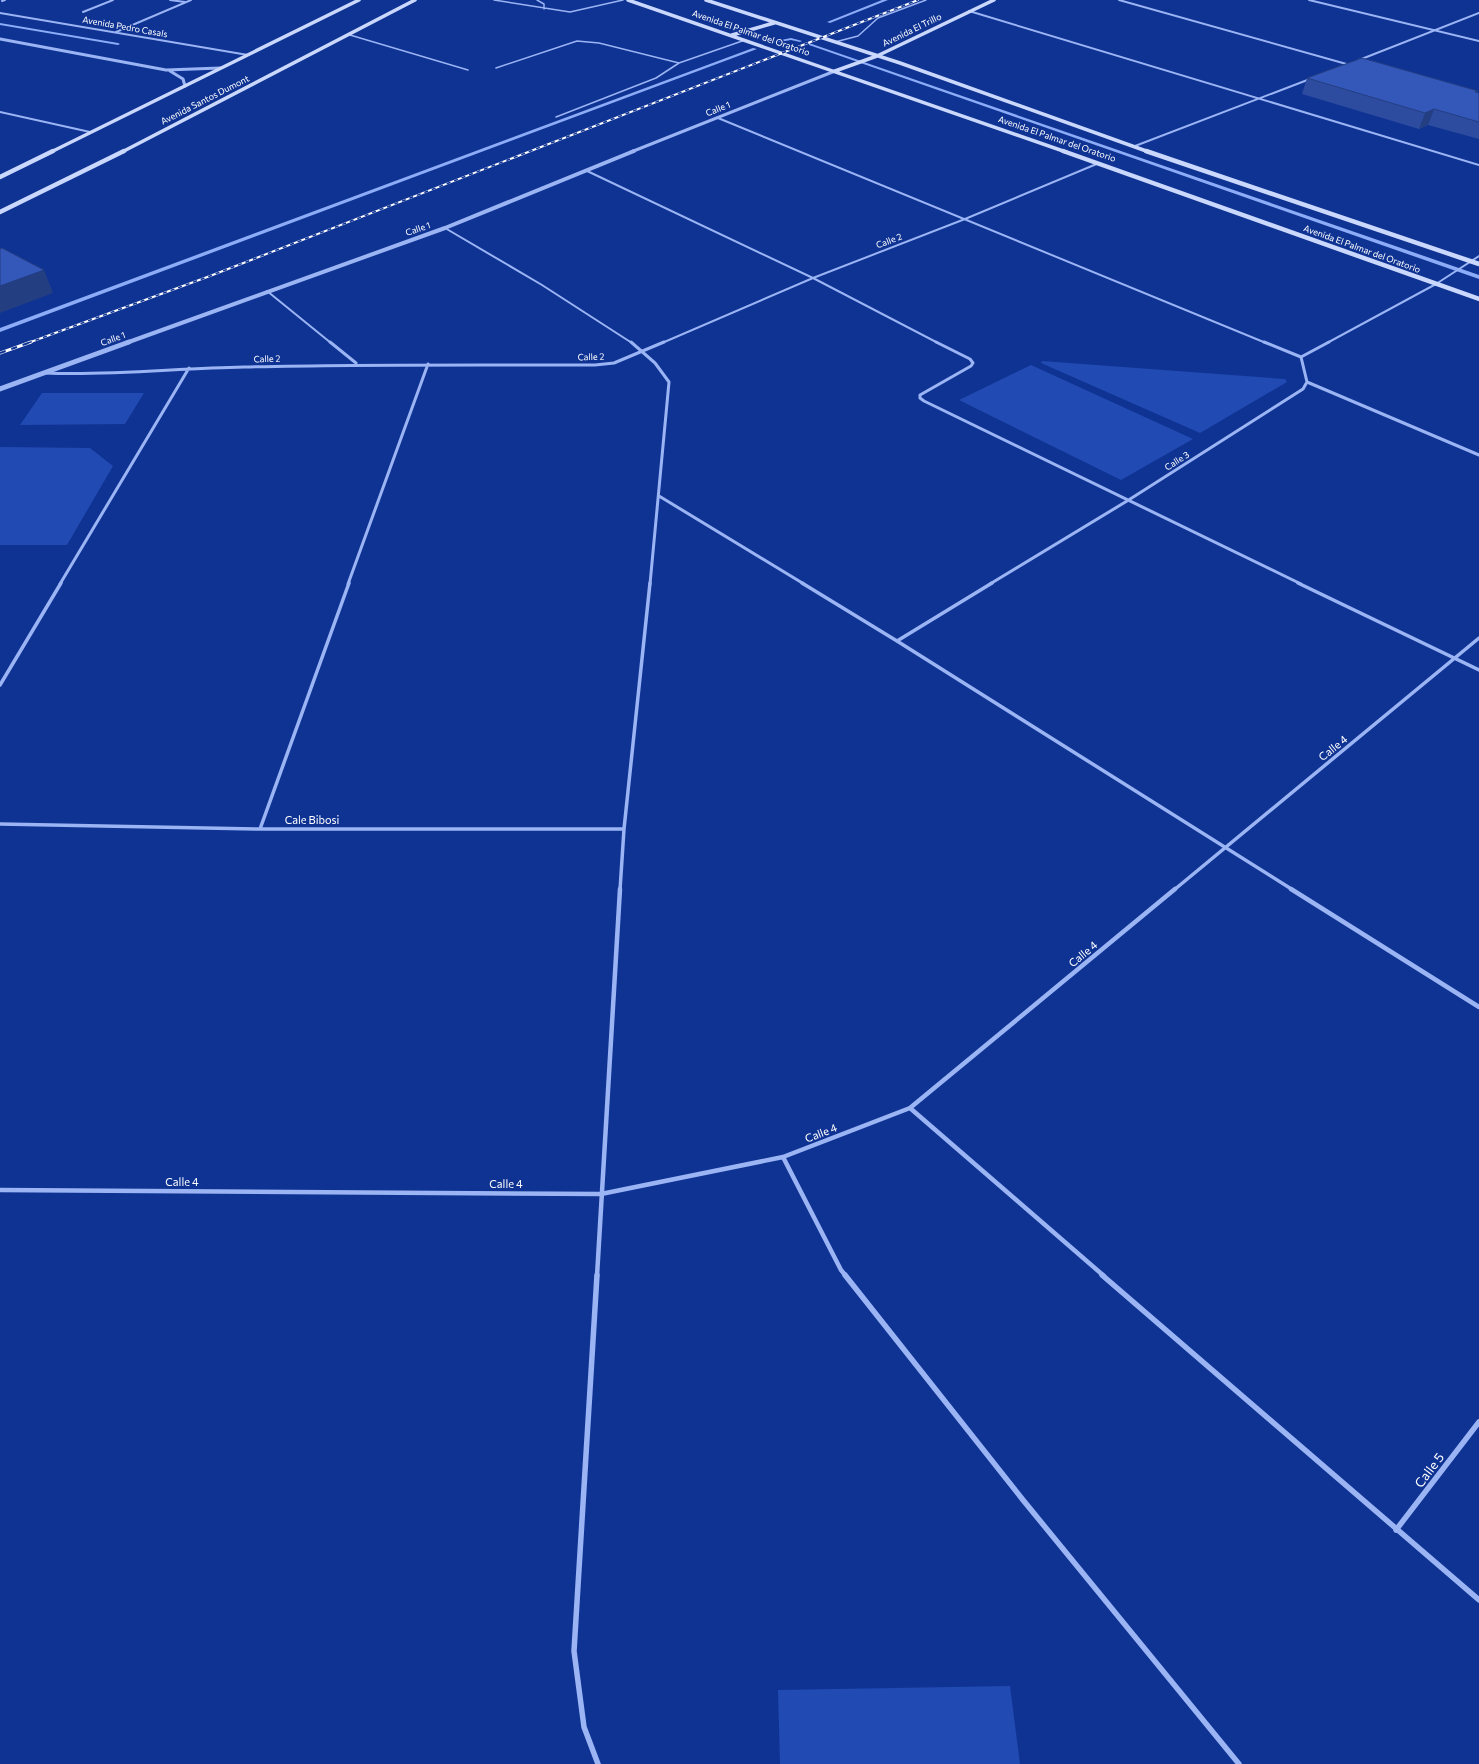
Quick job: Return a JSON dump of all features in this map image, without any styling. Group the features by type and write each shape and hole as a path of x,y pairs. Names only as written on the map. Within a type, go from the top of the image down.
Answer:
{"main road":[{"name":"Avenida Santos Dumont","path":"0,177 359,0"},
{"name":"Avenida Santos Dumont","path":"0,212 61,183 350,35 415,0"},
{"name":"Avenida El Palmar del Oratorio","path":"628,0 1099,163 1479,299"},
{"name":"Avenida El Palmar del Oratorio","path":"706,0 877,56 1479,264"},
{"name":"Avenida El Trillo","path":"835,71 877,56 994,0"},
{"path":"732,35 774,23"}],"street":[{"path":"83,12 113,0"},
{"path":"170,0 186,2"},
{"path":"116,33 191,0"},
{"path":"1119,0 1355,66"},
{"path":"1309,0 1479,41"},
{"path":"969,11 1479,164"},
{"name":"Avenida Pedro Casals","path":"0,13 248,55"},
{"path":"1340,67 1479,13"},
{"path":"0,39 166,70 177,74 183,79 185,86"},
{"path":"166,70 220,68"},
{"name":"Calle 1","path":"0,389 267,291 445,228 585,170 835,71"},
{"path":"1135,146 1312,79"},
{"path":"0,112 90,132"},
{"path":"718,118 1301,357"},
{"name":"Calle 2","path":"43,373 70,374 189,368 357,364 614,363 812,278 964,219 1099,163"},
{"path":"585,170 812,278 970,359 972,363 971,366 920,395 920,398 924,401 1127,502 1479,670"},
{"path":"445,228 557,293 643,350 662,370 669,382 659,496 624,829 574,1651 584,1727 598,1764"},
{"path":"1301,357 1436,284 1479,256"},
{"path":"267,291 357,364"},
{"path":"1301,357 1307,382 1479,455"},
{"path":"260,829 428,364"},
{"path":"0,685 189,368"},
{"name":"Calle 3","path":"897,641 1127,502 1303,389 1307,382"},
{"path":"659,496 897,641 1479,1007"},
{"name":"Calle 4","path":"0,1190 601,1194 783,1157 910,1108 1479,638"},
{"name":"Cale Bibosi","path":"0,824 260,829 624,829"},
{"path":"910,1108 1396,1530 1479,1600"},
{"path":"783,1157 840,1270 1023,1500 1239,1764"},
{"name":"Calle 5","path":"1396,1530 1479,1422"}],"lane":[{"path":"494,0 544,9 575,12 623,0"},
{"path":"537,0 544,4 544,9"},
{"path":"834,42 854,38 878,18 926,0"},
{"path":"350,35 468,70"},
{"path":"556,117 656,78 672,69 679,63 745,40"},
{"path":"496,68 578,41 600,43 679,63"}],"shaded area":[{"path":"1042,361 1285,379 1287,382 1200,433 1041,363"},
{"path":"1031,365 1193,439 1121,480 959,400"},
{"path":"42,393 144,393 125,424 20,425"},
{"path":"0,447 90,448 113,466 67,545 0,545"},
{"path":"1010,1686 1020,1764 780,1764 778,1690"}],"building":[{"path":"1362,58 1478,91 1475,92 1479,93 1479,122 1434,109 1425,113 1307,78"},
{"path":"2,248 44,270 0,286 0,249"}],"waterway":[{"path":"829,22 886,0"},
{"path":"0,24 118,44"},
{"path":"773,42 791,39 800,41"},
{"path":"810,44 1479,277"},
{"path":"0,330 755,49"}],"railway":[{"path":"28,343 210,276 918,0"},
{"path":"0,353 31,342"}]}
